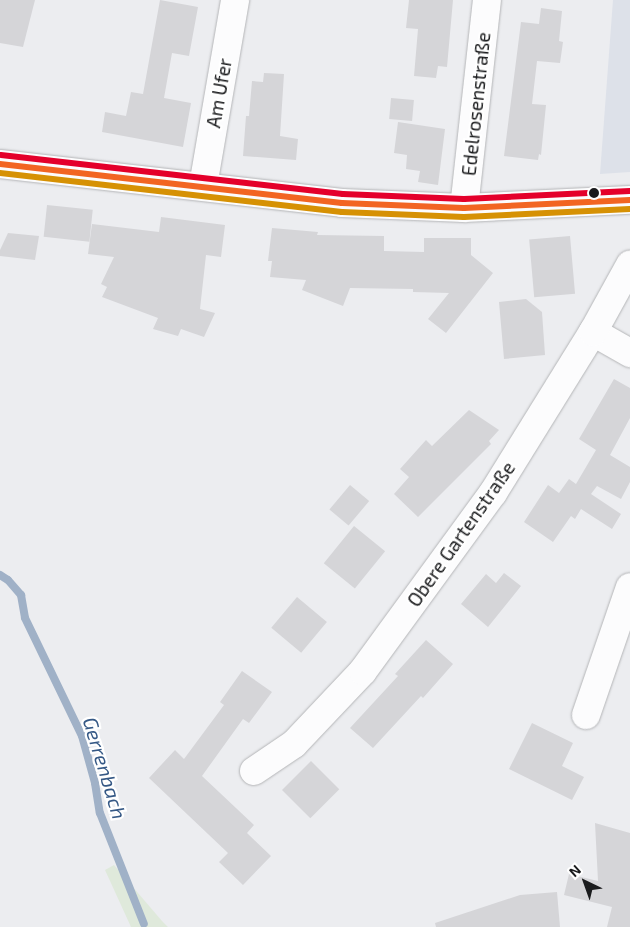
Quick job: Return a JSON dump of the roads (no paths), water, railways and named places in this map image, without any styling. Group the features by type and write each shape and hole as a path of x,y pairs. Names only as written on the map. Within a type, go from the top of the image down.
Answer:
{"street":[{"name":"Am Ufer","path":"203,186 235,0"},
{"name":"Edelrosenstraße","path":"464,208 487,0"},
{"path":"0,164 342,203 464,208 630,200"},
{"name":"Obere Gartenstraße","path":"254,771 294,744 363,671 493,493 593,332 630,265"},
{"path":"593,332 630,353"},
{"path":"586,715 630,586"}],"waterway":[{"name":"Gerrenbach","path":"0,575 8,580 21,595 25,618 82,736 95,783 100,813 144,924"}]}
